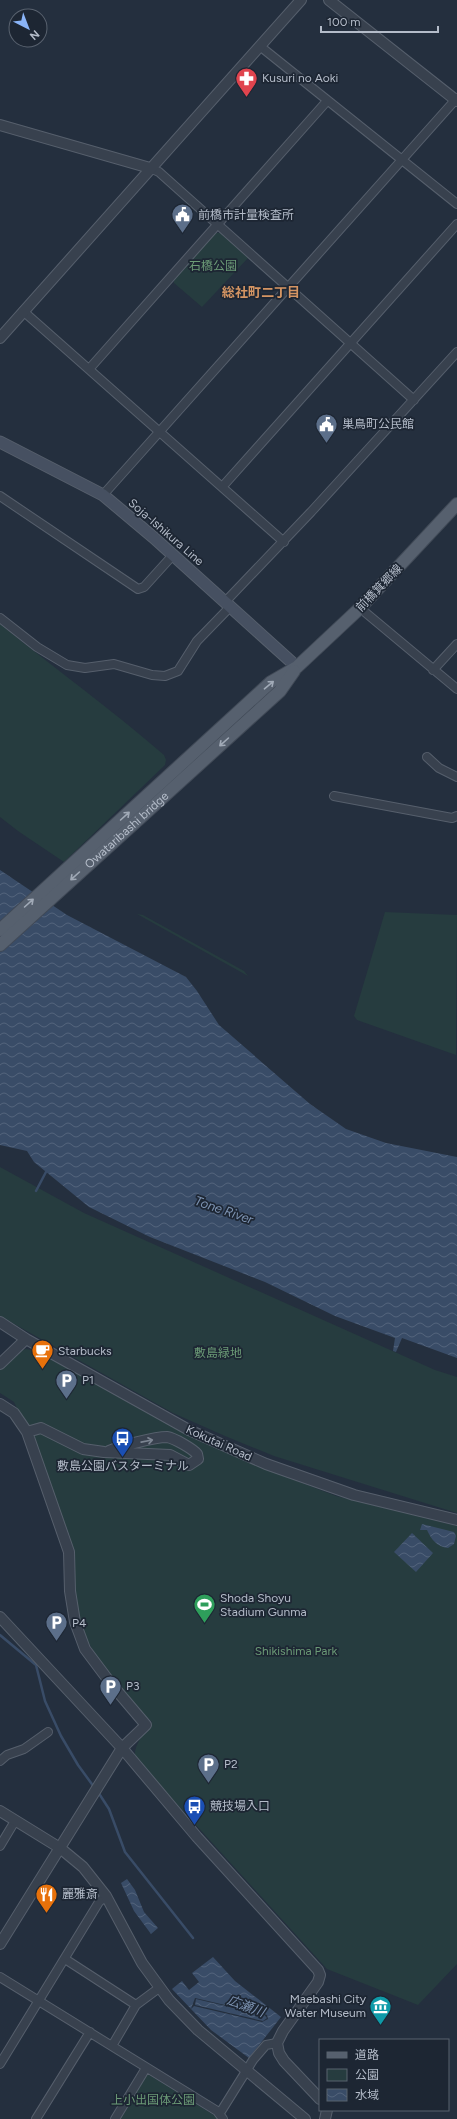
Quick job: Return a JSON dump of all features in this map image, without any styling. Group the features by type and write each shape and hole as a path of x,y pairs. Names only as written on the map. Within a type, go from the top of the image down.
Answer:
{"main road":[{"name":"Soja-Ishikura Line","path":"0,442 102,496 228,604 296,667"},
{"name":"前橋箕郷線","path":"244,707 271,682 296,667 360,608 457,504"},
{"name":"前橋箕郷線","path":"253,716 280,691 296,667"},
{"name":"Owataribashi bridge","path":"0,930 244,707"},
{"name":"Owataribashi bridge","path":"0,945 253,716"}],"street":[{"path":"0,338 150,168 261,47 301,0"},
{"path":"102,496 456,100 329,0"},
{"path":"261,47 457,204"},
{"path":"90,368 327,101"},
{"path":"0,125 150,168 159,172 414,400"},
{"path":"223,486 457,224"},
{"path":"24,311 223,486 284,542"},
{"path":"0,618 37,647 67,665 85,668 114,664 152,675 165,676 178,671 197,641 228,604 457,352"},
{"path":"0,496 138,590 144,587 172,555"},
{"path":"360,608 457,689"},
{"path":"433,670 457,644"},
{"path":"427,757 439,768 457,777"},
{"path":"334,796 452,818 457,816"},
{"name":"Kokutai Road","path":"0,1322 26,1339 189,1430 266,1464 354,1495 457,1520"},
{"path":"0,1364 26,1339"},
{"path":"0,1404 14,1413 27,1432 69,1552 71,1599 75,1622 85,1649 112,1685 146,1725 122,1748 0,1944"},
{"path":"27,1432 41,1428 83,1449 104,1452 109,1451 170,1455 190,1464 198,1459 197,1454 193,1450 168,1437 118,1447 109,1451"},
{"path":"0,1617 122,1748 197,1837 235,1876 320,1973 318,1982 283,2031 277,2043 279,2054 284,2061 319,2098"},
{"path":"0,1761 7,1754 24,1750 48,1732"},
{"path":"0,1811 60,1848 83,1867 106,1896 142,1963 159,1988 182,2014 246,2071 305,2119"},
{"path":"0,1846 16,1821"},
{"path":"0,2064 99,1902 106,1896"},
{"path":"65,1959 136,2005"},
{"path":"0,1978 90,2032 221,2116 246,2071 266,2045 277,2043"},
{"path":"112,2046 136,2005 159,1988"},
{"path":"36,2119 90,2032"},
{"path":"115,2119 146,2068"}],"green space":[{"name":"石橋公園","path":"215,233 220,233 248,258 202,307 174,283 174,279"},
{"path":"0,624 144,738 164,755 166,760 165,765 64,862 0,817"},
{"path":"385,912 457,915 456,1055 357,1020 354,1016"},
{"path":"137,914 143,915 244,971 248,976"},
{"name":"敷島緑地","path":"0,1167 84,1213 435,1370 457,1377 457,1513 274,1456 225,1436 173,1413 0,1316"},
{"name":"Shikishima Park","path":"26,1349 36,1351 165,1423 263,1468 336,1496 457,1526 457,1964 418,2005 327,1969 135,1758 136,1748 143,1734 152,1722 134,1705 102,1666 79,1624 71,1540 34,1442 14,1402 0,1393 0,1368 17,1352"},
{"name":"上小出国体公園","path":"146,2073 217,2117 218,2119 118,2119"}],"water":[{"name":"Tone River","path":"0,870 67,915 186,977 219,1025 310,1104 346,1129 386,1143 457,1157 457,1358 402,1338 396,1352 393,1351 395,1338 335,1316 265,1282 150,1237 89,1207 34,1162 27,1151 0,1145"},
{"path":"422,1524 454,1532 456,1536 454,1544 448,1548 441,1546 430,1536 427,1530 420,1530"},
{"path":"412,1533 433,1553 416,1572 394,1552"},
{"path":"127,1879 135,1890 144,1912 158,1928 151,1934 134,1911 121,1883"},
{"name":"広瀬川","path":"213,1957 235,1981 281,2017 249,2058 211,2030 172,1989 182,1981 189,1990 199,1982 192,1973"}],"pier":[{"path":"195,1998 264,2014 267,2015 268,2019 262,2022 194,2006 191,2009","holes":["196,1999 264,2015 267,2018 263,2021 195,2005"]}],"waterway":[{"path":"36,1191 47,1170"},
{"path":"0,1635 36,1665 45,1701 61,1736 78,1765 94,1787"},
{"path":"98,1792 109,1809 125,1852 193,1938"}],"place":[{"name":"Kusuri no Aoki","path":"247,98"},
{"name":"前橋市計量検査所","path":"182,234"},
{"name":"巣鳥町公民館","path":"326,444"},
{"name":"Starbucks","path":"43,1370"},
{"name":"P1","path":"66,1400"},
{"name":"敷島公園バスターミナル","path":"123,1458"},
{"name":"Shoda Shoyu Stadium Gunma","path":"204,1624"},
{"name":"P4","path":"56,1642"},
{"name":"P3","path":"110,1706"},
{"name":"P2","path":"209,1784"},
{"name":"競技場入口","path":"195,1826"},
{"name":"麗雅斎","path":"46,1914"},
{"name":"Maebashi City Water Museum","path":"381,2026"}],"district":[{"name":"総社町二丁目","path":"261,292"}]}
